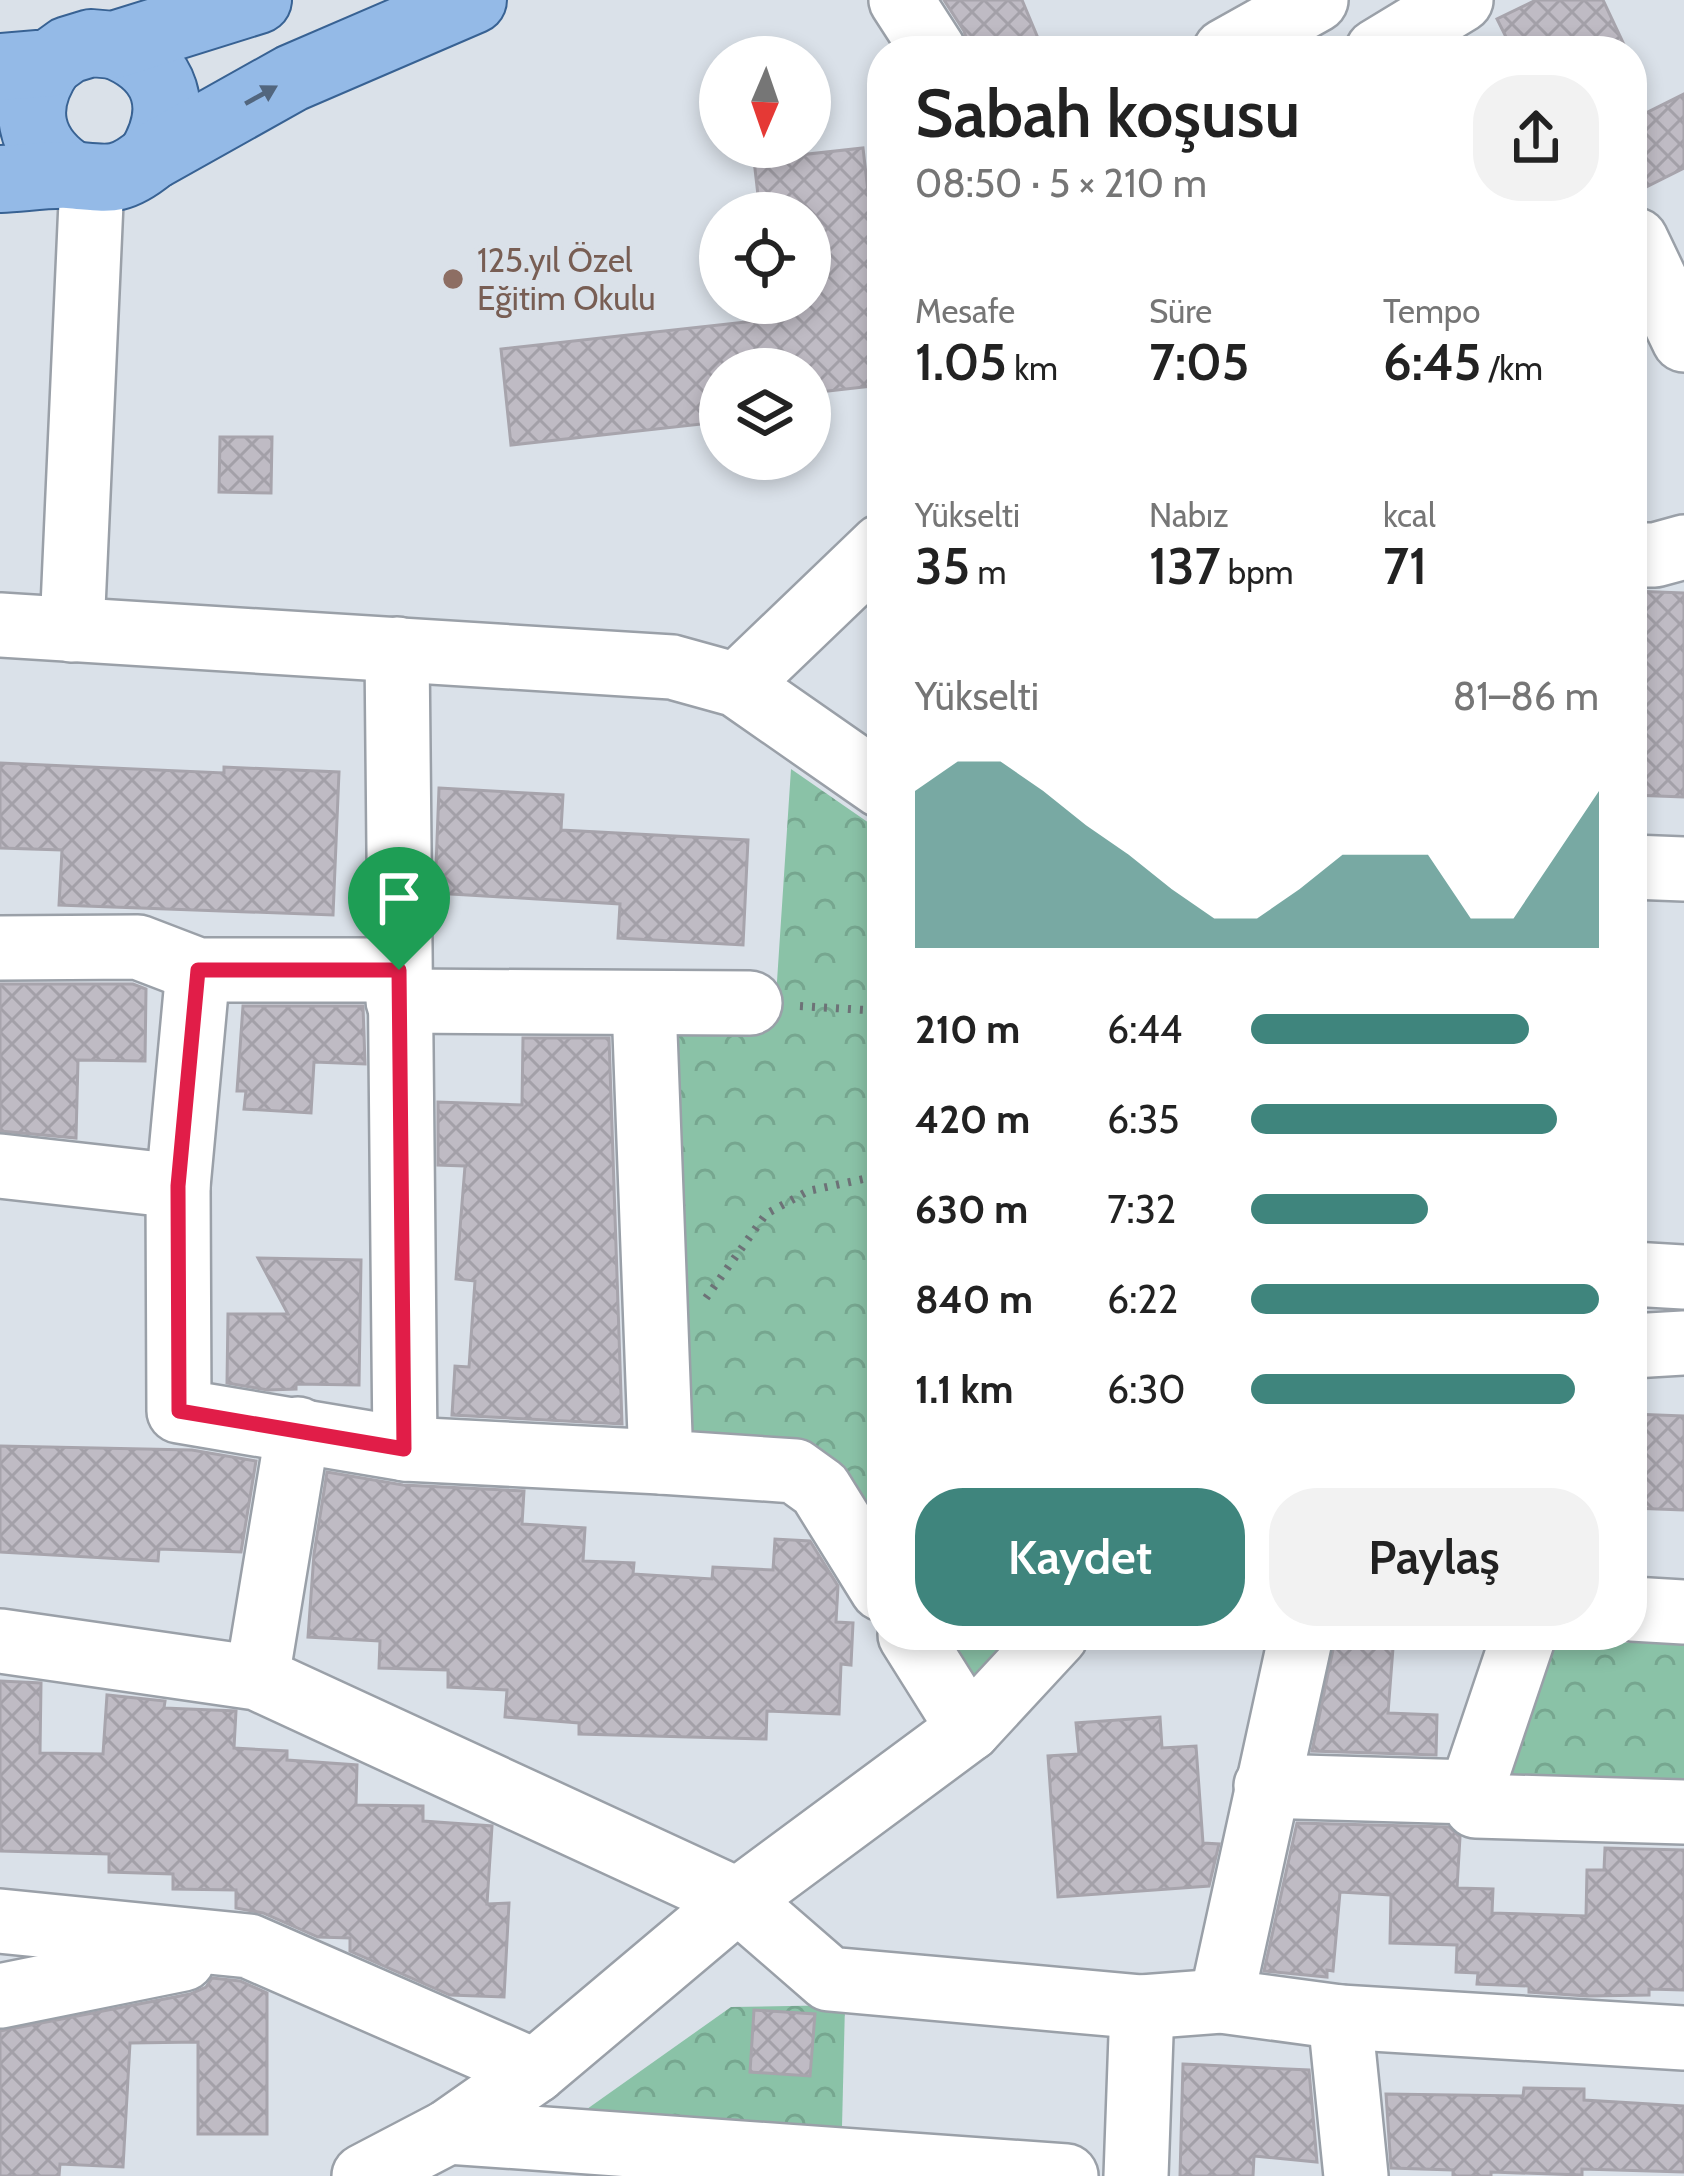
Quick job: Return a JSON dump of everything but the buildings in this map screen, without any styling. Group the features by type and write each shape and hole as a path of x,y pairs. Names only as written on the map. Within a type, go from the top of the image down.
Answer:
{"main road":[{"path":"105,171 40,148 30,105 36,83 25,65 135,27 258,0"},
{"path":"0,179 105,171 292,77 473,0"},
{"path":"105,171 163,136 168,114 154,70 136,54 135,27"}],"street":[{"path":"902,0 925,36"},
{"path":"1252,36 1316,0"},
{"path":"1402,36 1461,0"},
{"path":"72,630 105,171"},
{"path":"1651,231 1684,340"},
{"path":"1647,555 1684,547"},
{"path":"736,686 867,560"},
{"path":"0,625 672,667 736,686 867,776"},
{"path":"397,649 404,1449"},
{"path":"1647,868 1684,869"},
{"path":"0,948 138,947 198,970 644,1005 750,1004"},
{"path":"198,970 178,1186 179,1411 404,1449 795,1471 820,1489 867,1565"},
{"path":"644,1005 661,1462"},
{"path":"0,1166 178,1186"},
{"path":"1647,1275 1684,1277"},
{"path":"1647,1345 1684,1343"},
{"path":"257,1678 298,1429"},
{"path":"1647,1610 1684,1612"},
{"path":"0,1641 257,1678 738,1900 829,1979 1142,2007 1221,2001 1340,2017 1684,2038"},
{"path":"919,1650 969,1729"},
{"path":"364,2176 448,2132 535,2071 738,1900 969,1729 1042,1650"},
{"path":"1221,2001 1298,1650"},
{"path":"1519,1650 1471,1792 1476,1806 1684,1813"},
{"path":"1266,1786 1471,1792"},
{"path":"0,1921 249,1946 535,2071"},
{"path":"0,1996 249,1946"},
{"path":"1136,2176 1142,2007"},
{"path":"1340,2017 1356,2176"},
{"path":"448,2132 826,2167 1066,2176"}],"path":[{"path":"750,1004 867,1010"},
{"path":"657,1357 681,1334 766,1214 808,1191 867,1178"}],"green space":[{"path":"791,769 867,822 867,1543 704,1449 682,1421 661,1027 774,1027"},
{"path":"1647,1643 1684,1644 1684,1798 1490,1792 1529,1650 1647,1650"},
{"path":"953,1650 1013,1650 978,1685"},
{"path":"845,2005 842,2127 587,2109 731,2007"}],"place":[{"name":"125.yıl Özel Eğitim Okulu","path":"453,279"}],"route":[{"path":"198,970 399,970 404,1449 179,1411 178,1186 198,970"}]}
